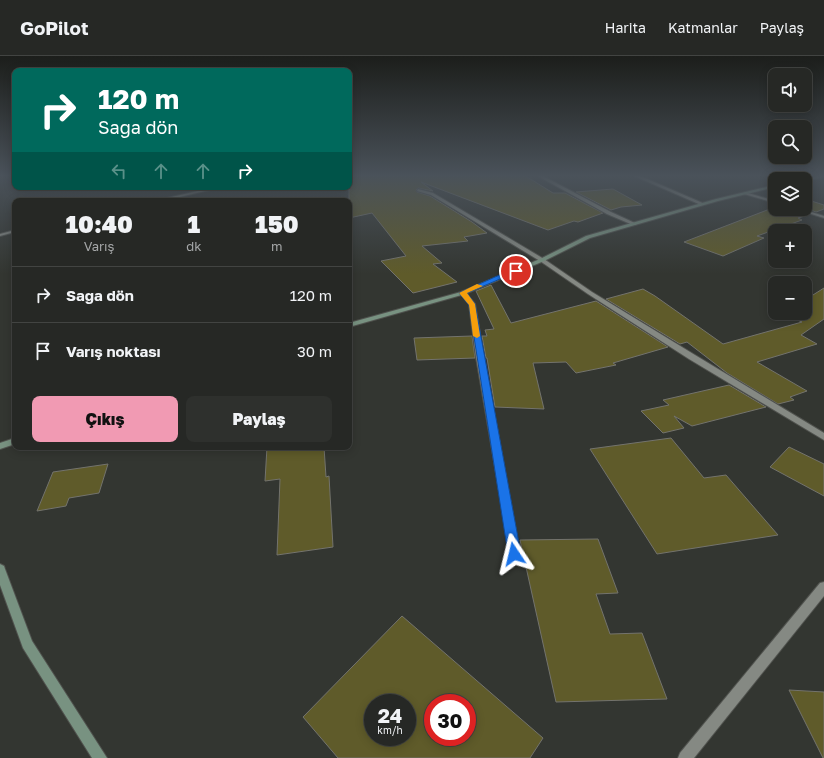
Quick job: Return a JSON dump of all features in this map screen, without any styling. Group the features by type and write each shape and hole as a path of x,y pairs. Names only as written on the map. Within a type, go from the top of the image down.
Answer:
{"street":[{"path":"455,208 542,260 597,297 692,357 824,438"},
{"path":"599,208 635,224"},
{"path":"352,324 463,293 542,260 588,238 691,208"},
{"path":"812,214 824,218"},
{"path":"0,235 12,232"},
{"path":"463,293 472,304 514,554"},
{"path":"0,446 12,442"},
{"path":"0,569 27,644 100,758"},
{"path":"685,758 824,587"}],"building":[{"path":"352,208 449,208 487,233 464,237 468,241 422,246 442,263 433,264 457,282 413,293 381,261 406,256 372,213 352,217"},
{"path":"489,208 593,208 603,213 578,222 574,221 548,230"},
{"path":"607,208 618,208 611,210"},
{"path":"812,208 824,208 824,209 816,212 812,211"},
{"path":"768,210 768,216 805,216 798,218 802,220 791,224 768,224 768,232 757,236 764,238 723,256 684,242"},
{"path":"491,285 511,323 596,301 668,347 613,363 616,365 576,373 566,362 533,363 544,409 495,407 482,336 487,336 485,330 494,329 476,291"},
{"path":"824,288 824,319 801,335 817,344 757,362 807,391 790,397 794,400 778,404 727,373 687,342 680,344 606,299 643,289 723,344 802,322 797,320 812,320 812,296"},
{"path":"472,336 475,358 417,360 414,338"},
{"path":"729,385 766,407 692,426 674,416 684,428 663,433 641,411 669,405 663,400"},
{"path":"671,438 704,478 726,475 778,535 657,554 590,449"},
{"path":"789,447 824,464 824,496 770,467"},
{"path":"267,450 324,450 326,477 329,476 333,547 277,555 280,479 265,481"},
{"path":"108,464 99,493 69,498 66,506 37,511 53,472"},
{"path":"598,539 618,593 596,594 610,634 642,633 667,699 556,702 520,540"},
{"path":"402,616 543,738 530,758 338,758 303,717"},
{"path":"789,690 824,692 824,758 823,758"}],"slow traffic":[{"path":"477,336 472,304 463,293 480,286"}],"route":[{"path":"514,554 472,304 463,293 516,271"}]}
